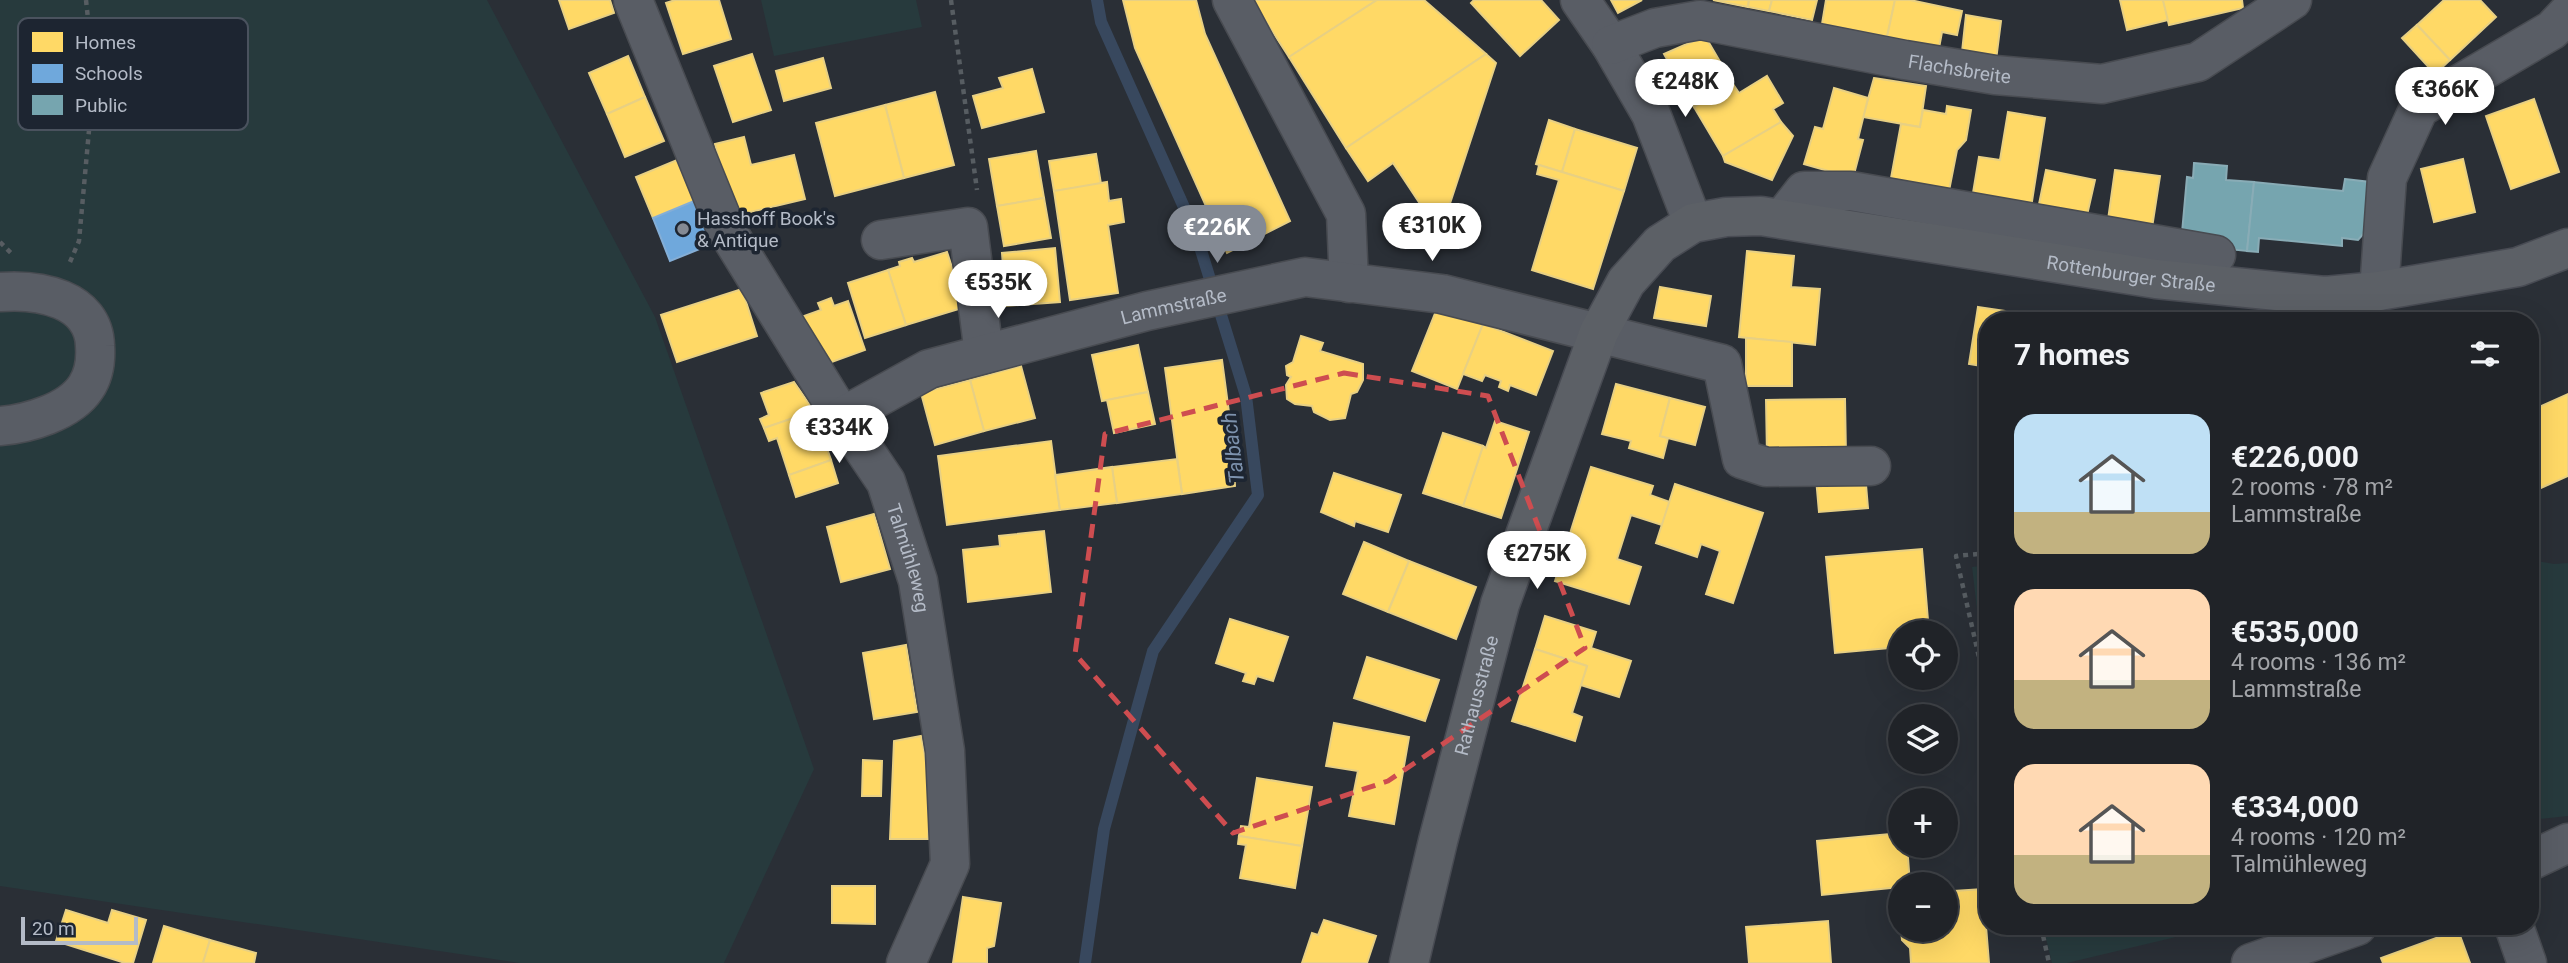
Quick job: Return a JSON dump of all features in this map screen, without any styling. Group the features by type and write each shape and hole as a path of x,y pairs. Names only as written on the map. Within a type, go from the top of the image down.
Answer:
{"main road":[{"name":"Rottenburger Straße","path":"1693,223 1726,217 1761,216 2329,308 2379,291 2518,267 2568,248"},
{"name":"Rathausstraße","path":"1409,963 1500,604 1599,332 1626,282 1660,244 1693,223"}],"street":[{"name":"Talmühleweg","path":"633,0 726,229 842,417 886,482 918,581 945,751 950,864 906,963"},
{"path":"1232,0 1346,214 1349,283"},
{"path":"1580,0 1611,45 1651,114 1693,223"},
{"name":"Flachsbreite","path":"1611,45 1655,28 1700,20 1892,58 1995,75 2102,84 2198,62 2292,0"},
{"path":"2379,291 2387,178 2419,108 2552,30 2568,13"},
{"path":"1783,219 1804,191 1851,191 2216,255"},
{"path":"881,240 968,227 984,355"},
{"name":"Lammstraße","path":"842,417 929,369 1185,303 1305,278 1442,294 1722,364 1742,459 1766,467 1871,466"},
{"path":"0,292 22,290 57,296 79,309 95,334 96,362 85,388 55,414 0,426"},
{"path":"2539,857 2568,843"},
{"path":"2251,963 2331,935"},
{"path":"2517,935 2527,963"}],"path":[{"path":"86,0 88,18"},
{"path":"951,0 977,188 968,227"},
{"path":"57,296 79,241 89,130"},
{"path":"1979,553 1956,556 1979,657"},
{"path":"2043,935 2049,963"}],"highlighted area":[{"path":"1344,373 1488,396 1585,648 1388,781 1233,833 1075,654 1105,434"}],"shaded area":[{"path":"0,0 487,0 655,317 814,769 724,963 520,963 0,886"},
{"path":"761,0 916,0 922,27 774,56"},
{"path":"2539,561 2568,563 2568,816 2539,819"},
{"path":"1979,566 1979,625 1972,567"},
{"path":"2045,935 2184,935 2067,963 2052,963"}],"building: Homes":[{"path":"559,0 610,0 614,13 569,29"},
{"path":"675,0 719,0 731,39 683,54 666,3"},
{"path":"1123,0 1196,0 1205,34 1290,221 1227,253 1135,48"},
{"path":"1252,0 1377,0 1289,57"},
{"path":"1377,0 1424,0 1486,54 1346,148 1289,57"},
{"path":"1474,0 1541,0 1559,20 1520,56 1471,3"},
{"path":"1611,0 1642,0 1618,13"},
{"path":"1713,0 1749,0 1748,7"},
{"path":"1749,0 1772,0 1769,11 1748,7"},
{"path":"1772,0 1817,0 1812,20 1769,11"},
{"path":"1826,0 1895,0 1887,37 1822,24"},
{"path":"1895,0 1910,0 1962,11 1957,35 1942,32 1939,48 1887,37"},
{"path":"2120,0 2163,0 2168,20 2127,30"},
{"path":"2163,0 2242,0 2243,8 2169,25"},
{"path":"2444,0 2480,0 2496,17 2450,60 2417,25"},
{"path":"1966,15 2001,21 1996,60 1962,52"},
{"path":"2417,25 2450,60 2435,74 2402,38"},
{"path":"1705,36 1733,84 1694,107 1664,54"},
{"path":"752,54 771,110 733,122 714,66"},
{"path":"1486,54 1496,63 1440,234 1393,163 1368,181 1346,148"},
{"path":"628,56 645,97 607,114 589,73"},
{"path":"823,58 831,88 784,101 776,71"},
{"path":"1032,69 1044,112 982,128 973,96 1003,88 999,78"},
{"path":"1767,76 1783,103 1773,109 1781,122 1723,156 1694,107 1733,84 1739,93"},
{"path":"1874,78 1926,86 1920,127 1863,117"},
{"path":"1834,88 1868,98 1858,139 1863,140 1853,178 1804,164 1815,127 1823,129"},
{"path":"935,92 954,165 904,178 885,105"},
{"path":"645,97 664,141 625,157 607,114"},
{"path":"2534,99 2559,172 2511,189 2486,116"},
{"path":"885,105 904,178 835,196 816,123"},
{"path":"1947,106 1971,110 1966,140 1957,150 1947,201 1889,189 1901,124 1920,127 1923,110 1946,114"},
{"path":"2008,112 2045,118 2030,214 1971,205 1979,157 2000,160"},
{"path":"1549,120 1575,129 1562,172 1536,164"},
{"path":"1781,122 1793,136 1772,180 1725,162 1723,156"},
{"path":"1575,129 1637,148 1624,191 1562,172"},
{"path":"744,137 751,165 794,155 805,199 733,216 715,144"},
{"path":"1036,151 1044,198 997,206 989,159"},
{"path":"1096,154 1101,184 1054,191 1049,161"},
{"path":"2463,159 2475,212 2434,222 2421,169"},
{"path":"677,160 694,201 653,218 636,177"},
{"path":"1539,165 1624,191 1593,289 1532,270 1559,180 1537,174"},
{"path":"2046,170 2095,180 2085,224 2037,214"},
{"path":"2115,170 2160,176 2151,234 2107,227"},
{"path":"1107,182 1109,201 1121,199 1124,222 1108,225 1118,293 1070,300 1054,191"},
{"path":"1044,198 1051,238 1004,246 997,206"},
{"path":"1055,248 1060,302 1006,306 1002,253"},
{"path":"1747,251 1794,256 1791,287 1820,289 1815,345 1739,337"},
{"path":"947,252 965,307 906,325 888,270 900,266 899,262 912,258 914,262"},
{"path":"888,270 906,325 865,338 848,283"},
{"path":"1660,287 1711,296 1706,326 1654,318"},
{"path":"742,289 757,336 677,362 661,315"},
{"path":"831,298 834,306 848,301 865,350 818,367 801,317 821,310 818,303"},
{"path":"1438,306 1483,324 1457,389 1412,371"},
{"path":"1978,307 2012,312 1979,312 1979,366 1969,364"},
{"path":"1483,324 1553,351 1536,395 1510,385 1508,391 1499,387 1501,381 1485,375 1482,381 1463,374"},
{"path":"1301,336 1323,343 1320,351 1363,364 1363,380 1357,392 1351,394 1345,418 1330,420 1314,412 1312,406 1295,404 1287,399 1286,385 1291,377 1287,375 1286,366 1293,362"},
{"path":"1746,338 1792,342 1792,386 1746,386"},
{"path":"1138,345 1148,392 1102,401 1092,355"},
{"path":"1222,360 1232,435 1235,486 1182,494 1165,368"},
{"path":"1021,366 1035,418 984,431 970,380"},
{"path":"970,380 984,431 935,445 921,393"},
{"path":"794,382 814,411 764,428 760,419 769,415 761,393"},
{"path":"1616,384 1670,398 1660,436 1668,438 1663,458 1629,448 1631,441 1602,434"},
{"path":"1148,392 1155,424 1114,433 1107,400"},
{"path":"2568,394 2568,476 2539,489 2539,407"},
{"path":"1670,398 1705,407 1695,445 1660,436"},
{"path":"1845,399 1846,456 1767,456 1766,400"},
{"path":"814,411 831,460 789,475 777,438 769,441 764,428"},
{"path":"1495,421 1529,432 1501,518 1463,506 1483,446 1486,448"},
{"path":"1443,433 1483,446 1463,506 1423,493"},
{"path":"1051,441 1060,510 947,525 938,456"},
{"path":"1177,459 1182,494 1117,503 1112,467"},
{"path":"831,460 838,483 796,497 789,475"},
{"path":"1112,467 1117,503 1060,510 1055,475"},
{"path":"1591,467 1653,486 1650,495 1670,502 1662,525 1631,515 1617,559 1641,567 1629,604 1555,581"},
{"path":"1334,473 1401,495 1388,532 1355,521 1354,526 1321,512"},
{"path":"1865,473 1868,508 1819,512 1816,478"},
{"path":"1675,484 1763,513 1733,603 1706,594 1720,551 1701,544 1697,557 1656,543"},
{"path":"874,514 890,569 841,582 827,527"},
{"path":"1044,531 1051,592 968,602 963,550 1000,546 999,536"},
{"path":"1364,542 1409,561 1388,612 1343,594"},
{"path":"1922,549 1928,620 1888,620 1888,648 1835,653 1826,557"},
{"path":"1409,561 1476,587 1456,639 1388,612"},
{"path":"1545,616 1596,632 1591,648 1631,661 1619,697 1581,685 1587,666 1535,649"},
{"path":"1230,619 1288,637 1273,681 1257,676 1254,684 1243,681 1246,673 1216,663"},
{"path":"906,645 917,712 874,719 863,653"},
{"path":"1535,649 1587,666 1572,713 1582,717 1575,741 1512,721"},
{"path":"1367,657 1439,680 1425,721 1354,698"},
{"path":"1334,723 1409,737 1394,824 1349,816 1358,771 1326,766"},
{"path":"921,736 926,762 933,762 928,839 890,839 894,741"},
{"path":"863,760 882,761 881,796 862,796"},
{"path":"1257,778 1312,787 1302,846 1239,836 1241,826 1249,827"},
{"path":"1888,834 1888,858 1908,858 1909,872 1888,872 1888,888 1822,895 1817,841"},
{"path":"1239,836 1302,846 1295,888 1240,878 1246,845 1238,844"},
{"path":"832,886 875,886 875,924 832,923"},
{"path":"1979,889 1979,935 1987,935 1989,963 1911,963 1910,948 1904,942 1958,942 1958,891"},
{"path":"963,897 1001,903 994,946 987,948 987,963 953,963"},
{"path":"66,910 108,923 112,910 146,920 133,963 125,963 56,941"},
{"path":"1324,920 1376,936 1367,963 1302,963 1312,933 1318,935"},
{"path":"1828,921 1831,963 1749,963 1746,927"},
{"path":"164,926 210,940 203,963 153,963"},
{"path":"2444,935 2460,935 2470,963 2383,963 2381,958"},
{"path":"210,940 256,953 254,963 203,963"}],"building: Schools":[{"path":"694,201 712,244 670,261 653,218"}],"building: Public":[{"path":"2194,163 2227,166 2226,180 2254,182 2247,251 2181,244 2187,177 2193,178"},
{"path":"2345,179 2370,182 2365,232 2358,240 2342,238 2342,246 2259,238 2258,252 2247,251 2254,182 2343,191"}],"waterway":[{"name":"Talbach","path":"1085,963 1104,829 1153,651 1258,495 1246,396 1196,234 1101,22 1097,0"}],"place":[{"name":"Hasshoff Book's & Antique","path":"683,229"}]}
